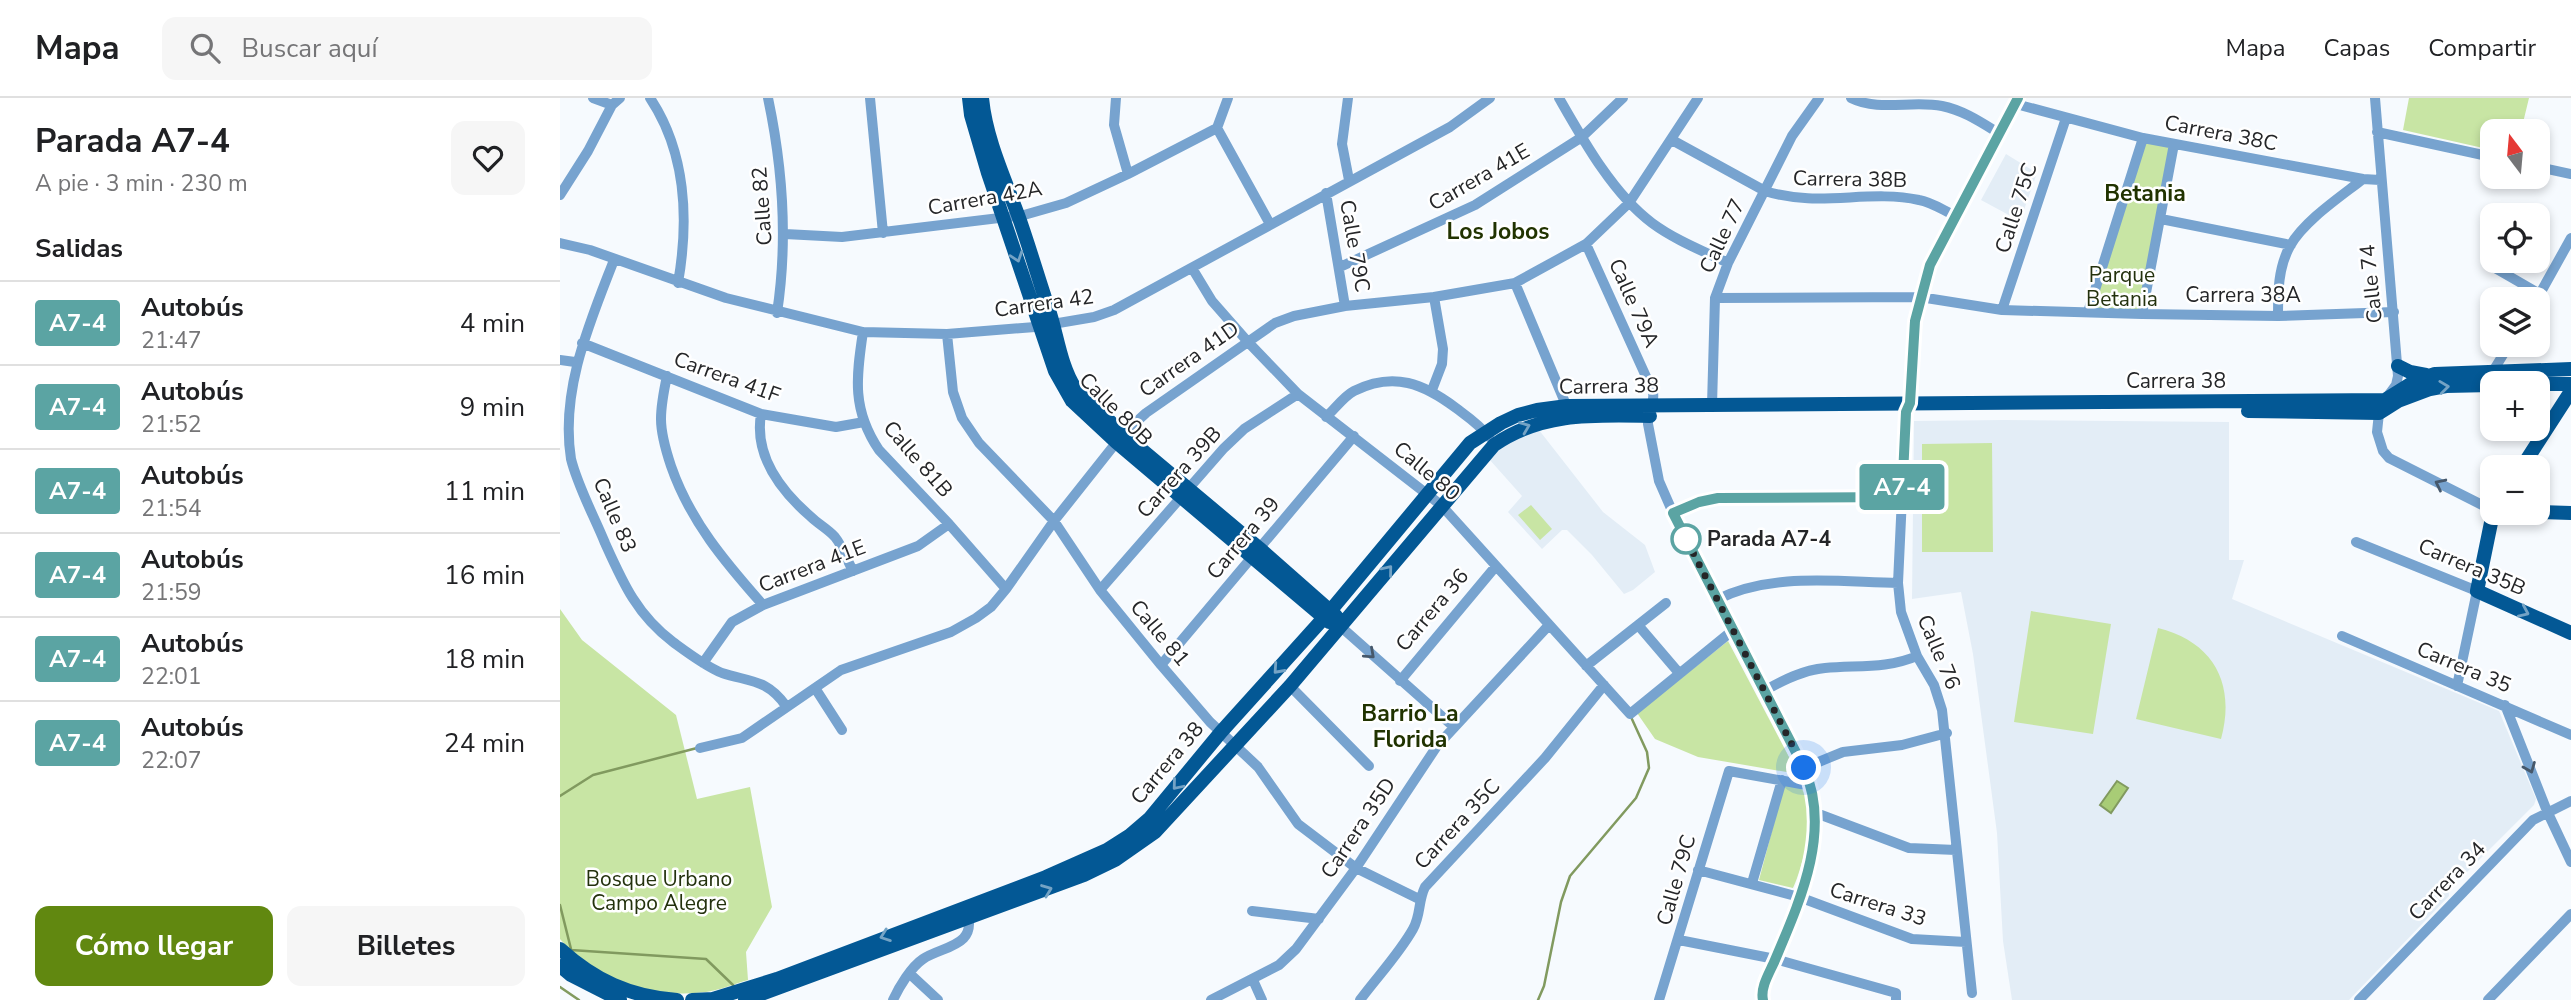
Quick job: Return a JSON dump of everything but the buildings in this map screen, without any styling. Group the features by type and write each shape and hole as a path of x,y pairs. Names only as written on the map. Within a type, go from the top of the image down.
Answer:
{"main road":[{"name":"Calle 80B","path":"970,98 979,143 1011,217"},
{"name":"Calle 80B","path":"982,98 983,114 1011,217 1047,325 1055,371 1065,391 1340,626"},
{"path":"2398,366 2422,375 2435,374"},
{"name":"Carrera 38","path":"2382,406 2417,380 2435,374 2480,379"},
{"name":"Carrera 38","path":"1651,411 1712,405 2382,406 2430,389 2480,381"},
{"name":"Carrera 38","path":"2550,382 2570,383"},
{"path":"2550,384 2570,383"},
{"path":"2529,455 2570,383"},
{"name":"Carrera 38","path":"745,1000 967,913 1085,860 1129,836 1150,818 1221,732 1327,614 1470,443 1518,415 1537,410 1569,412 1908,407"},
{"name":"Carrera 38","path":"692,1000 713,999 740,991 1084,875 1115,860 1155,832 1236,747 1494,445 1524,427 1569,412"},
{"path":"2550,512 2571,513"},
{"path":"2477,591 2490,525"},
{"name":"Carrera 35B","path":"2477,591 2571,632"},
{"path":"560,949 604,982 628,993 677,1000"},
{"path":"560,965 571,975 620,1000"}],"street":[{"path":"560,195 616,102 593,98"},
{"path":"650,98 672,138 678,162 684,249 678,283"},
{"name":"Calle 82","path":"768,98 776,142 785,234 777,313"},
{"path":"870,98 883,233"},
{"path":"1116,98 1114,125 1128,174"},
{"path":"1228,98 1217,128 1270,224"},
{"path":"1348,98 1342,144 1349,180"},
{"name":"Carrera 42","path":"560,243 777,313 863,332 947,334 1047,325 1094,317 1114,310 1326,192 1450,127 1490,98"},
{"path":"1559,98 1582,137 1629,203 1653,224 1728,263"},
{"name":"Carrera 41E","path":"1340,267 1475,205 1582,137 1623,98"},
{"name":"Carrera 41D","path":"700,748 742,738 841,670 951,632 992,607 1054,521 1119,438 1146,412 1275,323 1294,316 1345,306 1434,297 1515,283 1586,244 1629,203 1698,98"},
{"name":"Calle 77","path":"1712,405 1715,298 1728,263 1793,136 1819,98"},
{"path":"1851,98 1872,105 1940,105 1962,112 2000,134"},
{"name":"Calle 74","path":"2372,99 2398,366 2396,385 2382,406 2377,432 2379,442 2389,458 2480,504"},
{"name":"Calle 76","path":"1972,993 1956,850 1947,733 1934,685 1917,656 1901,612 1898,583 1902,497 1913,338 1920,297 1930,265 1954,215 2017,101"},
{"name":"Carrera 38C","path":"2017,101 2066,118 2143,138 2380,180"},
{"name":"Calle 75C","path":"2002,310 2066,118"},
{"name":"Carrera 42A","path":"785,234 842,237 1011,217 1066,203 1217,128"},
{"path":"2377,132 2480,154"},
{"path":"2088,312 2143,138"},
{"name":"Carrera 38B","path":"1672,140 1765,191 1801,199 1918,200 1954,215"},
{"path":"2142,314 2174,144"},
{"path":"2550,170 2571,174"},
{"path":"2278,316 2278,285 2291,245 2310,223 2363,179"},
{"name":"Calle 79C","path":"1326,192 1345,306"},
{"path":"2161,219 2291,245"},
{"path":"2544,287 2571,238"},
{"name":"Calle 79A","path":"1586,244 1653,392 1651,411 1659,481 1716,600 1812,786 1816,813 1811,860 1762,998"},
{"name":"Calle 83","path":"614,260 575,362 567,418 572,461 629,594 648,621 703,663 722,673 765,684 778,694 786,706"},
{"name":"Calle 80","path":"1192,268 1212,301 1298,394 1441,505 1630,714 1679,673"},
{"path":"2502,273 2523,287"},
{"path":"1515,283 1569,412"},
{"path":"1432,390 1442,364 1443,349 1434,297"},
{"name":"Carrera 38A","path":"1715,298 1920,297 2002,310 2142,314 2278,316 2394,312"},
{"name":"Calle 81B","path":"863,332 856,384 864,422 879,450 1006,589"},
{"name":"Calle 81","path":"947,334 953,392 962,418 979,443 1054,521 1100,590 1161,665 1221,732 1258,767 1298,824 1356,868 1419,899"},
{"name":"Carrera 41F","path":"582,343 761,414 836,427 864,422"},
{"path":"560,360 575,362"},
{"path":"667,376 661,421 664,447 674,476 696,521 717,552 763,604"},
{"path":"1326,417 1353,391 1382,382 1406,381 1432,390 1481,427 1494,445"},
{"name":"Carrera 39B","path":"1100,590 1244,429 1298,394"},
{"path":"761,414 759,435 771,472 783,490 836,539 853,571"},
{"name":"Carrera 39","path":"1161,665 1354,436"},
{"path":"1673,513 1699,502 1718,498 1902,497"},
{"name":"Carrera 41E","path":"703,663 732,622 763,604 918,546 949,524"},
{"name":"Carrera 35B","path":"2356,541 2477,591"},
{"name":"Carrera 36","path":"1400,681 1496,566"},
{"path":"1716,600 1766,583 1898,583"},
{"path":"2457,686 2477,591"},
{"path":"1587,666 1666,603"},
{"name":"Carrera 35D","path":"1211,1000 1279,965 1296,948 1356,868 1418,771 1454,727 1549,625"},
{"path":"1638,625 1679,673 1732,631"},
{"name":"Calle 80B","path":"1340,626 1454,727"},
{"name":"Carrera 35","path":"2342,636 2571,734"},
{"path":"1764,691 1787,678 1806,672 1824,668 1886,666 1917,656"},
{"name":"Carrera 35C","path":"1360,1000 1413,929 1419,915 1419,899 1425,887 1545,758 1604,685"},
{"path":"1290,686 1369,766"},
{"path":"815,688 842,730"},
{"path":"2505,705 2547,811 2571,862"},
{"path":"1804,768 1843,752 1902,745 1947,733"},
{"name":"Calle 79C","path":"1659,1000 1729,771 1782,780"},
{"path":"1752,883 1782,780 1812,786"},
{"name":"Carrera 34","path":"2360,1000 2533,820 2571,801"},
{"path":"1816,813 1909,848 1956,850"},
{"name":"Carrera 33","path":"1698,870 1799,897 1912,939 1966,942"},
{"path":"1252,911 1318,919"},
{"path":"893,1000 923,958 960,942 965,937 967,913"},
{"path":"2488,1000 2571,915"},
{"path":"1679,940 1775,959 1896,996"},
{"path":"910,974 938,1000"},
{"path":"1253,980 1262,1000"},
{"path":"1762,998 1773,1000"}],"shaded area":[{"path":"2006,154 2037,173 2020,221 1981,200"},
{"path":"1914,421 2229,422 2229,560 2244,560 2232,599 2499,711 2536,799 2534,805 2463,876 2453,873 2447,877 2449,896 2349,1000 2012,1000 2003,941 1997,833 1973,654 1961,592 1912,599"},
{"path":"1539,430 1603,512 1645,545 1655,572 1633,590 1624,594 1567,530 1562,530 1542,549 1508,512 1522,496 1489,459 1502,445"},
{"path":"2117,781 2128,788 2111,813 2100,805"}],"green space":[{"path":"2409,98 2529,98 2524,119 2480,119 2480,147 2403,130"},
{"name":"Parque Betania","path":"2143,138 2174,144 2142,314 2088,312"},
{"path":"1992,443 1993,552 1922,552 1922,444"},
{"path":"1531,505 1552,529 1540,540 1518,515"},
{"name":"Bosque Urbano Campo Alegre","path":"560,609 582,640 676,715 697,799 750,787 772,907 746,952 748,980 706,992 666,993 646,989 608,976 574,954 560,939"},
{"path":"2031,611 2111,624 2093,734 2014,722"},
{"path":"2158,628 2194,644 2216,668 2225,700 2221,739 2136,719"},
{"path":"1728,641 1798,774 1698,757 1655,739 1637,713"},
{"path":"1784,785 1800,788 1809,807 1805,852 1793,888 1759,880"}],"waterway":[{"path":"1538,1000 1544,986 1561,902 1570,876 1636,798 1649,768 1647,752 1631,717"},
{"path":"560,796 593,775 697,748"},
{"path":"560,905 571,949"},
{"path":"571,950 706,959 734,986"},
{"path":"560,987 579,1000"}],"bus line":[{"name":"A7-4","path":"1763,1000 1768,975 1811,860 1815,836 1815,800 1804,768 1673,513 1699,502 1718,498 1902,497 1906,412 1910,403 1913,338 1920,297 1930,265 1954,215 2018,98"}],"place":[{"name":"Parada A7-4","path":"1686,539"}],"district":[{"name":"Betania","path":"2145,193"},
{"name":"Los Jobos","path":"1498,231"},
{"name":"Barrio La Florida","path":"1410,726"}],"route":[{"path":"1686,539 1684,535 1804,768"}]}
